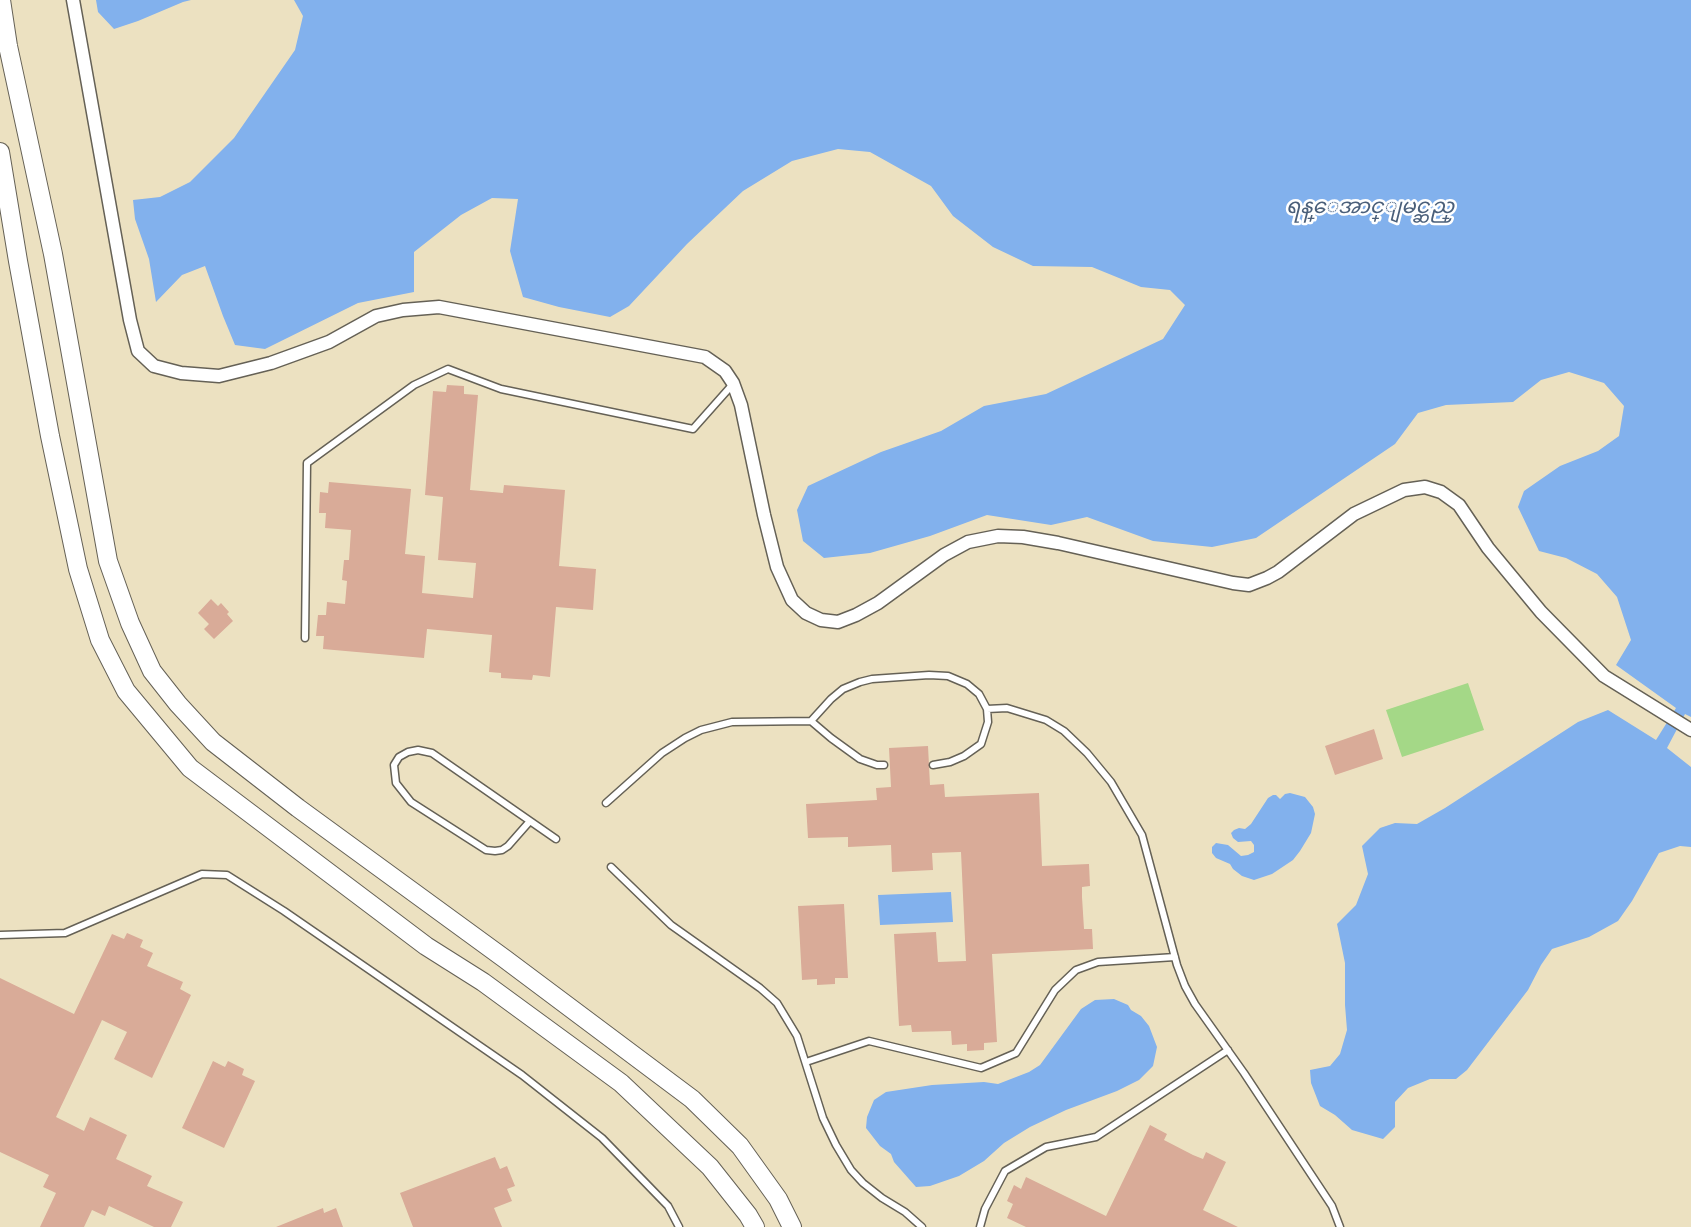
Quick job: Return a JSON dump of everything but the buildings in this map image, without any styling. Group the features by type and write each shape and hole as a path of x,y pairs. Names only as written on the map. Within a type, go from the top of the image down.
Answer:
{"main road":[{"path":"0,0 8,46 53,254 108,561 130,623 152,671 178,704 213,742 298,808 692,1099 740,1146 778,1198 792,1227"},
{"path":"0,152 50,436 78,568 100,640 126,692 190,768 426,946 483,982 621,1083 710,1167 748,1215 754,1227"}],"street":[{"path":"73,0 130,320 138,351 154,366 181,373 219,376 271,363 329,342 376,316 403,310 439,307 705,357 725,371 733,383 741,405 777,567 792,600 806,613 821,620 838,622 878,603 944,555 968,542 998,536 1023,537 1058,543 1249,585 1278,572 1354,514 1404,490 1425,487 1441,492 1459,505 1488,548 1541,612 1604,676 1687,728"}],"lane":[{"path":"305,638 307,463 414,385 448,369 501,389 693,429 733,383"},
{"path":"811,721 843,689 872,679 929,675 948,676 967,684 979,694 987,709 988,722 981,744 964,756 950,762 933,765"},
{"path":"987,709 1007,708 1046,720 1064,731 1087,753 1110,782 1142,835 1175,957 1185,986 1195,1004 1332,1206 1340,1227"},
{"path":"606,803 662,753 685,738 701,730 732,722 811,721 860,759 884,765"},
{"path":"530,821 508,846 502,850 486,850 411,802 396,783 394,765 399,757 408,752 418,750 432,753 556,839"},
{"path":"611,867 671,925 760,988 777,1003 797,1036 823,1118 851,1170 863,1183 882,1198 905,1212 922,1227"},
{"path":"0,935 65,933 202,874 228,875 284,911 522,1074 602,1138 668,1206 679,1227"},
{"path":"806,1062 869,1041 981,1068 1016,1054 1055,990 1076,970 1098,962 1175,957"},
{"path":"980,1227 985,1209 1004,1171 1046,1146 1096,1137 1228,1050"}],"green space":[{"path":"1468,683 1484,730 1402,757 1386,710"}],"water":[{"path":"96,0 191,0 114,29 98,12"},
{"name":"ရန္ေအာင္ျမင္ဆည္","path":"294,0 1691,0 1691,717 1685,714 1667,748 1691,767 1691,847 1680,846 1659,853 1632,901 1618,921 1589,937 1552,949 1528,990 1467,1070 1456,1079 1430,1079 1408,1088 1395,1102 1395,1127 1383,1139 1352,1130 1335,1115 1320,1106 1311,1083 1310,1070 1330,1066 1340,1054 1347,1030 1345,963 1337,924 1356,905 1368,874 1362,846 1380,828 1395,823 1417,824 1445,808 1578,722 1608,710 1656,740 1676,708 1616,665 1631,640 1617,597 1597,574 1566,558 1539,551 1518,507 1524,491 1560,466 1598,451 1619,436 1624,406 1604,383 1569,372 1541,380 1513,402 1446,405 1418,413 1395,444 1256,538 1212,547 1153,541 1087,517 1051,525 987,515 930,536 870,553 824,558 803,541 797,510 808,486 881,452 941,431 984,406 1046,394 1163,339 1185,305 1170,290 1141,287 1092,267 1033,266 993,247 953,216 931,186 870,152 838,149 792,161 743,191 687,244 629,306 610,317 559,307 523,297 510,251 518,199 492,198 461,215 414,252 414,292 358,303 265,349 235,345 205,266 182,275 156,302 149,259 135,219 133,200 160,197 190,182 234,138 295,50 303,16"},
{"path":"1290,793 1305,797 1313,807 1315,814 1311,833 1293,860 1272,874 1254,880 1242,876 1230,864 1216,858 1212,853 1212,847 1216,843 1228,845 1241,856 1254,852 1254,845 1251,841 1238,842 1231,833 1239,828 1245,829 1251,824 1268,798 1276,795 1280,799 1285,794"},
{"path":"951,892 953,922 880,925 878,895"},
{"path":"1114,999 1128,1005 1149,1026 1157,1047 1153,1066 1139,1080 1117,1091 1066,1110 1030,1127 1004,1143 984,1161 959,1176 930,1186 916,1187 894,1162 891,1154 880,1146 866,1128 867,1117 874,1100 886,1092 932,1085 984,1082 998,1084 1029,1072 1040,1065 1081,1009 1095,1000"}]}
